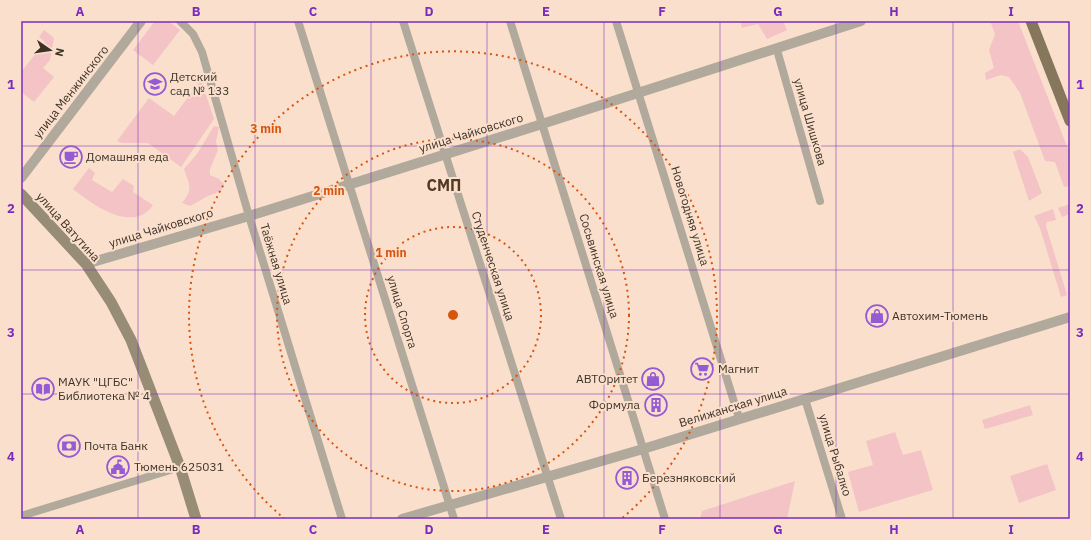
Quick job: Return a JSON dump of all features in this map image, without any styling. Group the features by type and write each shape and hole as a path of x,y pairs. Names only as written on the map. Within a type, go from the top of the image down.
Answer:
{"main road":[{"path":"1031,21 1070,121"},
{"name":"улица Ватутина","path":"21,194 86,264 111,302 131,340 180,466 196,519"}],"street":[{"name":"улица Менжинского","path":"21,178 142,21"},
{"name":"Таёжная улица","path":"180,21 193,34 202,52 249,216 342,519"},
{"name":"улица Спорта","path":"299,21 454,519"},
{"name":"Студенческая улица","path":"403,21 560,519"},
{"name":"Сосьвинская улица","path":"510,21 665,519"},
{"name":"Новогодняя улица","path":"616,21 739,418"},
{"name":"улица Чайковского","path":"86,264 249,216 639,94 777,50 861,21"},
{"name":"улица Шишкова","path":"777,50 820,202"},
{"name":"Велижанская улица","path":"402,519 643,449 739,418 1070,317"},
{"name":"улица Рыбалко","path":"805,398 842,519"},
{"path":"21,516 180,466"}],"shaded area":[{"path":"155,21 168,21 180,30 153,65 133,50"},
{"path":"740,21 783,21 787,30 767,39 758,24 742,28"},
{"path":"990,21 1018,21 1070,154 1070,186 1064,187 1055,162 1045,161 1020,93 1009,77 1001,75 986,80 985,73 994,68 989,50 995,34"},
{"path":"44,30 54,38 50,60 43,68 54,77 34,102 21,92 21,72 45,42 39,37"},
{"path":"201,80 214,119 181,167 148,143 122,143 117,141 149,98 174,116"},
{"path":"214,126 219,127 216,142 218,150 210,169 210,175 219,179 224,184 221,191 190,206 182,203 189,190 189,183 184,169 197,154"},
{"path":"1020,149 1028,157 1042,193 1029,201 1013,152"},
{"path":"89,168 95,173 92,180 112,192 123,179 134,186 133,192 153,205 144,214 135,217 116,215 97,206 73,189"},
{"path":"1070,204 1070,214 1062,217 1058,208"},
{"path":"1053,209 1056,220 1047,222 1046,226 1067,295 1061,297 1040,228 1034,216"},
{"path":"1030,405 1033,415 985,429 982,420"},
{"path":"895,432 903,455 921,450 933,490 859,512 848,472 873,465 866,441"},
{"path":"1047,464 1056,490 1019,503 1010,476"},
{"path":"795,481 787,519 700,519 702,511"}],"place":[{"name":"Детский сад № 133","path":"155,84"},
{"name":"Домашняя еда","path":"71,157"},
{"name":"Автохим-Тюмень","path":"877,316"},
{"name":"Магнит","path":"702,369"},
{"name":"АВТОритет","path":"653,379"},
{"name":"МАУК \"ЦГБС\" Библиотека № 4","path":"43,389"},
{"name":"Формула","path":"656,405"},
{"name":"Почта Банк","path":"69,446"},
{"name":"Тюмень 625031","path":"118,467"},
{"name":"Березняковский","path":"627,478"}],"district":[{"name":"СМП","path":"444,185"}]}
